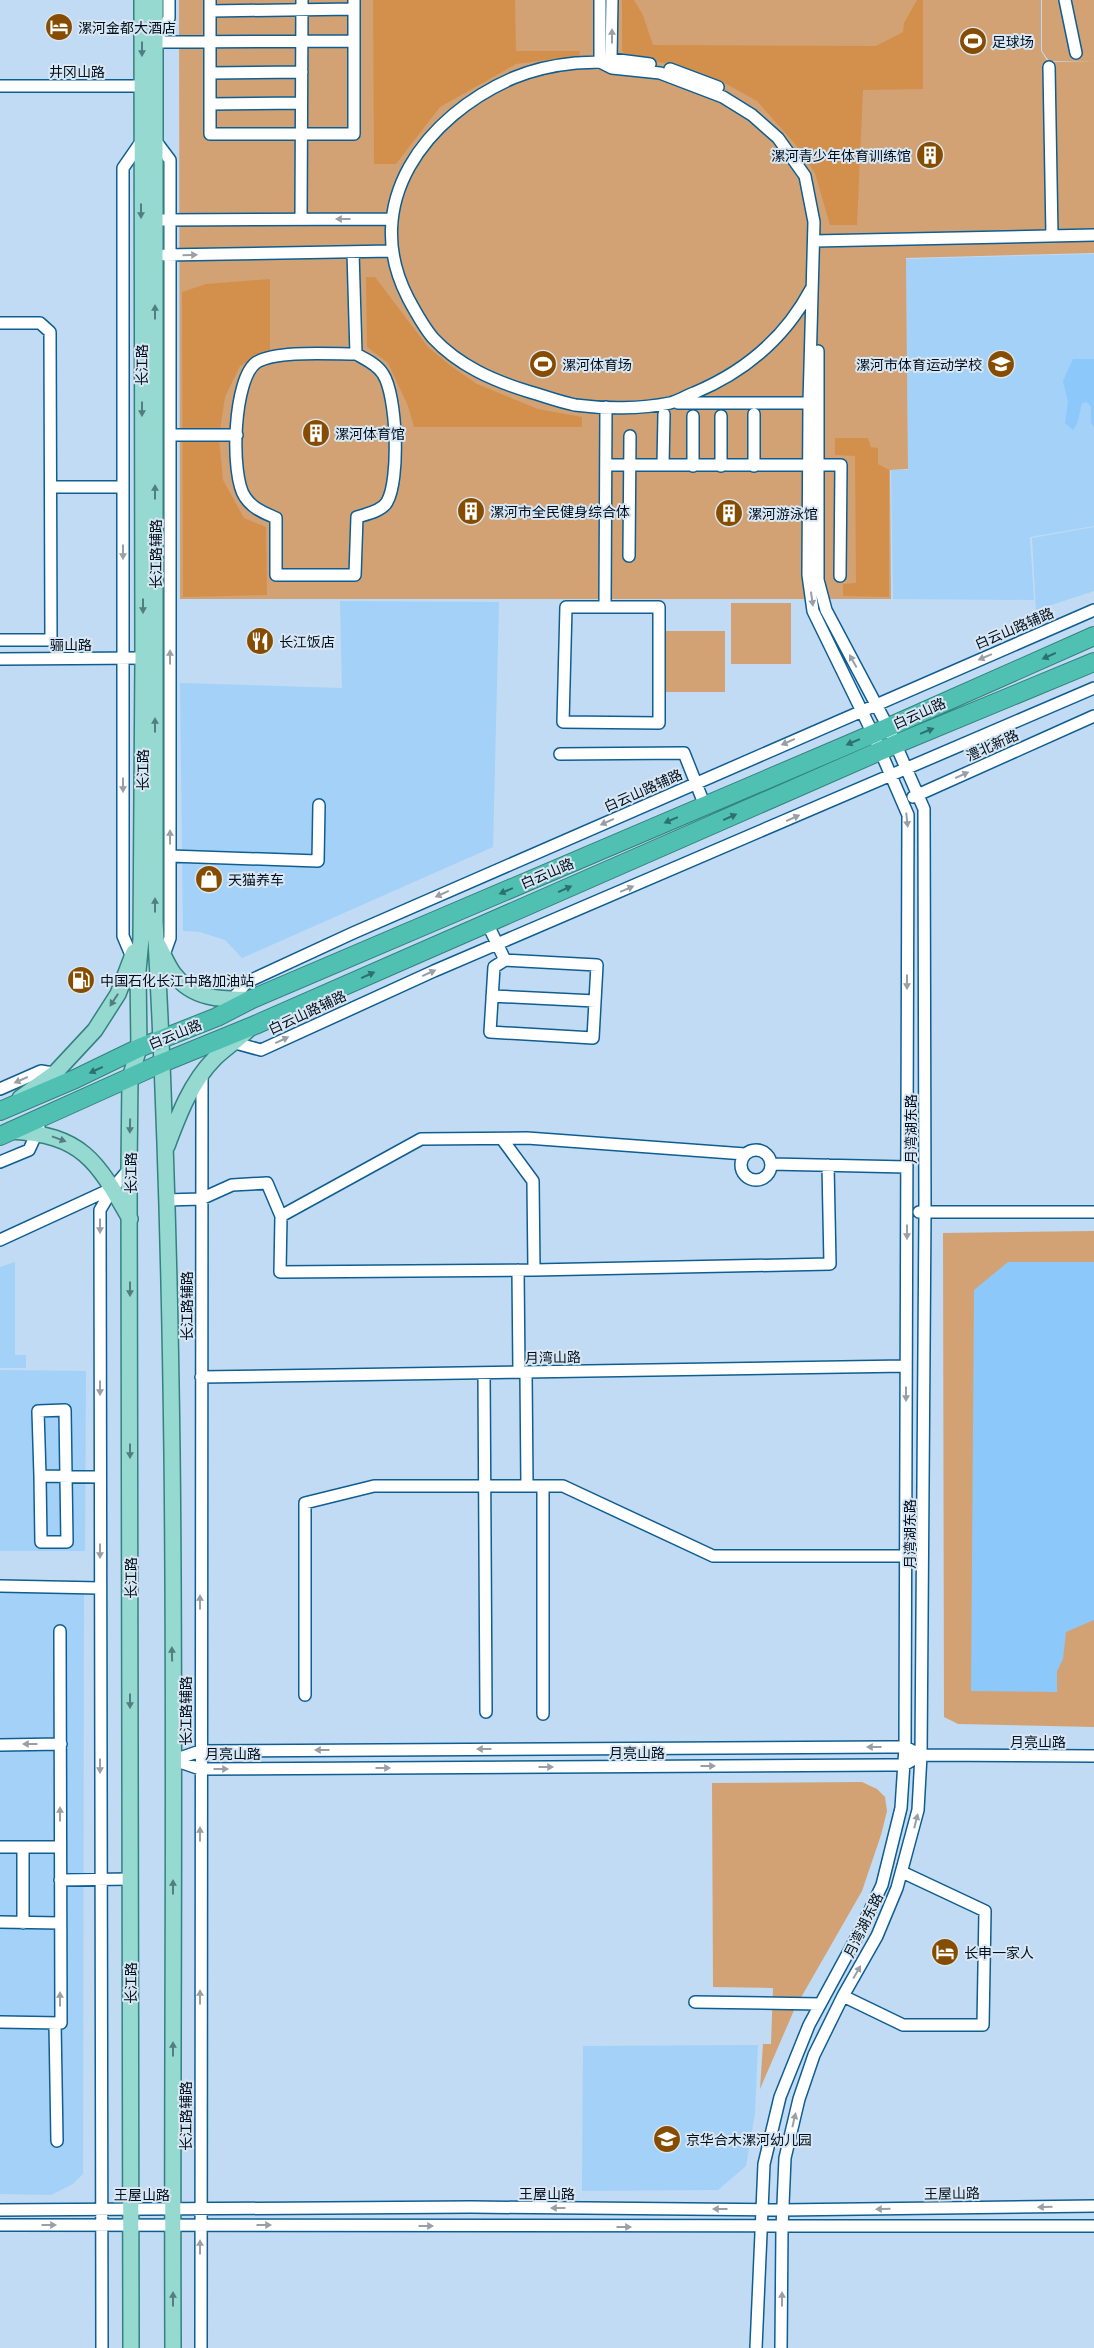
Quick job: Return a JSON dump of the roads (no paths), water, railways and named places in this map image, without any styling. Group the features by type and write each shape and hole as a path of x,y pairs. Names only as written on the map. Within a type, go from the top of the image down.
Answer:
{"highway":[{"name":"白云山路","path":"2,1110 75,1079 139,1048 161,1041 252,999 705,806 1094,636"},
{"name":"白云山路","path":"6,1134 162,1063 226,1041 255,1025 896,744 1094,662"}],"main road":[{"name":"长江路","path":"142,0 148,86 148,940"},
{"name":"长江路","path":"148,86 155,42 155,0"},
{"name":"长江路","path":"148,141 155,220 148,255 143,658 148,940 157,970 166,1200 174,1760 173,2348"},
{"path":"2,1110 55,1073 95,1030 118,994 148,940 164,956 174,975 190,989 208,997 232,1000 252,999"},
{"name":"长江路","path":"131,2348 129,1169 130,1078 139,1048 135,964"},
{"path":"164,1152 183,1104 202,1073 216,1057 226,1041"},
{"path":"139,1048 162,1063"},
{"path":"6,1134 37,1132 62,1139 85,1152 112,1188 130,1221"}],"street":[{"path":"168,0 168,18 155,42 354,41"},
{"path":"600,0 606,61 612,68 660,73 723,97 752,115 778,138 805,176 817,241 812,465"},
{"path":"606,61 612,0"},
{"path":"1065,0 1076,53"},
{"path":"301,219 302,5"},
{"path":"302,5 354,5 354,134 210,134 210,6 302,5"},
{"path":"606,61 557,66 514,77 473,99 446,120 421,149 402,177 392,219 392,251 399,281 414,310 432,337 461,362 500,382 574,404 606,407 671,403 809,403"},
{"path":"1049,67 1052,236"},
{"path":"210,73 302,72"},
{"name":"井冈山路","path":"0,86 148,86"},
{"path":"210,104 301,103"},
{"path":"135,964 123,936 123,168 148,141"},
{"name":"长江路辅路","path":"148,141 170,160 171,220 170,938 157,970"},
{"path":"155,220 392,219"},
{"path":"817,241 1094,235"},
{"path":"812,465 809,403 813,286 817,241"},
{"path":"148,255 392,251"},
{"path":"353,252 356,354"},
{"path":"671,403 714,385 749,363 782,332 813,286"},
{"path":"0,323 40,323 50,332 51,487 51,640 0,640"},
{"path":"286,354 356,354 378,367 388,382 393,406 395,470 387,502 375,512 357,517 355,575 276,575 276,518 253,508 244,495 236,472 237,408 242,389 252,367 258,362 286,354"},
{"path":"605,606 606,407"},
{"path":"663,465 664,414"},
{"path":"754,414 754,466"},
{"path":"693,416 693,466"},
{"path":"721,416 721,466"},
{"path":"171,435 237,435"},
{"path":"629,556 630,436"},
{"path":"606,465 841,465 840,576"},
{"name":"月湾湖东路","path":"756,2348 764,2164 780,2097 809,2025 861,1929 882,1885 901,1808 905,1747 908,815 880,751 881,730 877,703 826,610 818,580 812,465"},
{"name":"月湾湖东路","path":"781,2348 782,2210 785,2158 799,2099 814,2055 842,1996 877,1936 902,1872 918,1810 921,1755 925,1212 924,809 896,744 862,710 813,610 808,575 812,465"},
{"path":"51,487 123,487"},
{"path":"566,606 605,606 659,608 659,723 563,722 566,606"},
{"name":"白云山路辅路","path":"217,1016 247,982 353,933 1094,610"},
{"name":"骊山路","path":"0,659 143,658"},
{"name":"白云山路辅路","path":"226,1041 262,1050 497,944 1094,688"},
{"name":"澧北新路","path":"902,802 1094,716"},
{"path":"560,754 684,753 705,806"},
{"path":"170,856 318,861 319,805"},
{"path":"487,923 505,960"},
{"path":"505,960 597,965 593,1038 490,1032 494,966 505,960"},
{"path":"492,996 595,1001"},
{"path":"0,1089 40,1071 75,1079"},
{"name":"长江路辅路","path":"201,2348 202,1073"},
{"path":"0,1162 29,1150 46,1116"},
{"path":"281,1216 421,1139 537,1139 745,1154 754,1149 763,1151 772,1164"},
{"path":"502,1139 533,1181 534,1270"},
{"path":"745,1154 741,1168 746,1176 751,1179 756,1180 765,1177 772,1164"},
{"path":"772,1164 907,1167"},
{"path":"166,1200 201,1199 232,1185 267,1183 281,1216 280,1272 534,1270 830,1264 828,1165"},
{"path":"102,2348 100,1210 112,1188 129,1169"},
{"path":"0,1240 112,1188"},
{"path":"907,1212 1094,1212"},
{"path":"518,1270 527,1486"},
{"name":"月湾山路","path":"201,1377 906,1366"},
{"path":"484,1373 486,1712"},
{"path":"65,1410 67,1542 41,1542 40,1476 38,1411 65,1410"},
{"path":"40,1476 100,1477"},
{"path":"305,1695 305,1503 374,1486 563,1486 713,1556 906,1556"},
{"path":"543,1486 544,1714"},
{"path":"0,1586 100,1588"},
{"path":"0,2022 60,2023 60,1631"},
{"path":"0,1744 61,1744"},
{"name":"月亮山路","path":"174,1760 200,1751 905,1747 921,1755 1094,1756"},
{"path":"904,1765 921,1755"},
{"name":"月亮山路","path":"174,1760 200,1769 904,1765"},
{"path":"23,1847 23,1923"},
{"path":"0,1848 60,1847"},
{"path":"842,1996 903,2025 983,2026 985,1911 902,1872"},
{"path":"60,1880 130,1879"},
{"path":"0,1922 60,1923"},
{"path":"695,2002 820,2004"},
{"path":"55,2022 57,2141"},
{"name":"王屋山路","path":"0,2210 470,2207 782,2210 1094,2206"},
{"path":"0,2225 782,2228 1094,2226"}],"place":[{"name":"漯河金都大酒店","path":"59,27"},
{"name":"足球场","path":"973,41"},
{"name":"漯河青少年体育训练馆","path":"930,155"},
{"name":"漯河体育场","path":"543,364"},
{"name":"漯河市体育运动学校","path":"1001,364"},
{"name":"漯河体育馆","path":"316,433"},
{"name":"漯河市全民健身综合体","path":"471,511"},
{"name":"漯河游泳馆","path":"729,513"},
{"name":"长江饭店","path":"260,641"},
{"name":"天猫养车","path":"209,879"},
{"name":"中国石化长江中路加油站","path":"81,980"},
{"name":"长申一家人","path":"945,1952"},
{"name":"京华合木漯河幼儿园","path":"667,2139"}]}
